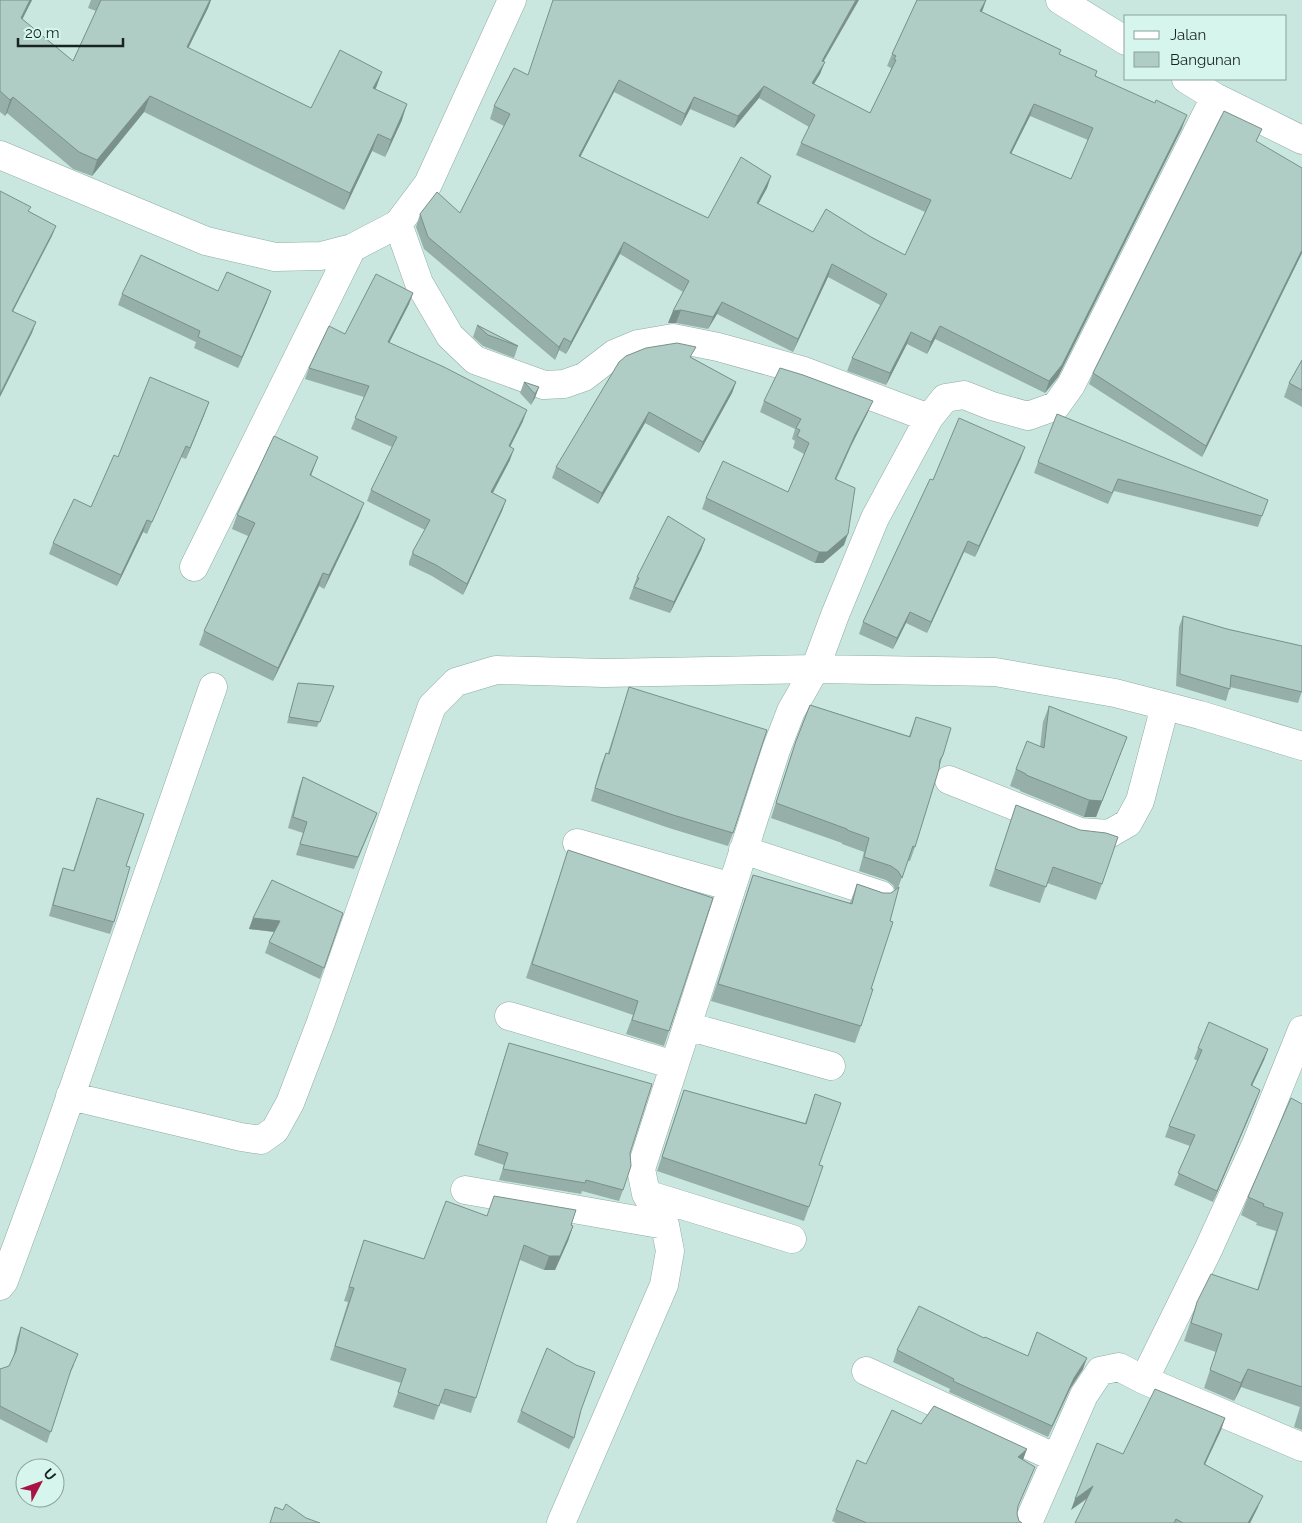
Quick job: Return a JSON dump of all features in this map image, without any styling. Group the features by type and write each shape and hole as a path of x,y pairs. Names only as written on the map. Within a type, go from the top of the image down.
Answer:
{"street":[{"path":"0,155 206,241 275,257 321,256 352,248 398,224 428,184 512,0"},
{"path":"1066,1 1124,40"},
{"path":"1188,80 1215,97 1302,140"},
{"path":"561,1523 664,1285 670,1251 665,1224 646,1194 641,1168 743,850 791,711 815,669 834,615 875,518 929,418 945,398 964,395 992,406 1028,416 1056,406 1071,385 1215,97"},
{"path":"398,224 419,283 450,336 475,360 544,384 564,384 584,377 614,354 638,344 674,338 718,347 804,371 929,418"},
{"path":"194,567 352,248"},
{"path":"70,1096 241,1137 262,1140 275,1130 290,1103 321,1022 432,706 456,682 496,670 604,673 736,672 815,669 994,672 1115,693 1302,746"},
{"path":"0,1286 8,1272 213,687"},
{"path":"949,780 1080,832 1109,834 1128,823 1140,801 1165,706"},
{"path":"577,843 732,887"},
{"path":"743,850 881,895"},
{"path":"509,1016 674,1065"},
{"path":"687,1026 830,1066"},
{"path":"1144,1380 1208,1250 1256,1144 1302,1030"},
{"path":"465,1190 665,1224"},
{"path":"646,1194 792,1239"},
{"path":"1028,1523 1084,1395 1100,1371 1118,1367 1144,1380 1302,1447"},
{"path":"866,1371 1056,1458"}],"building":[{"path":"0,0 30,0 21,18 73,61 101,0 210,0 187,47 311,108 340,50 382,72 373,88 407,104 391,140 378,134 350,193 150,96 97,160 79,152 13,97 10,100 0,91"},
{"path":"553,0 856,0 822,61 825,62 812,83 870,113 896,60 894,59 896,56 892,54 917,0 986,0 980,11 1061,50 1059,54 1097,71 1095,76 1155,103 1156,100 1187,115 1062,365 1049,381 940,326 931,342 911,332 890,373 852,358 887,294 832,264 798,339 722,302 713,317 681,310 673,311 689,281 624,242 571,342 564,338 559,347 428,237 420,214 437,192 460,213 510,114 494,106 514,68 528,75","holes":["619,80 685,114 694,97 738,116 764,86 815,115 801,143 931,200 905,255 871,237 826,209 813,232 757,203 771,176 741,157 708,218 579,156","1034,104 1093,128 1071,179 1010,153"]},
{"path":"1224,111 1262,129 1256,141 1302,168 1302,250 1206,446 1093,373"},
{"path":"0,191 31,207 28,211 56,226 12,311 36,322 0,394"},
{"path":"141,255 218,291 227,272 271,291 242,357 198,337 200,331 122,294"},
{"path":"376,274 413,293 388,342 444,367 527,410 509,446 514,449 491,492 506,500 467,584 436,565 413,554 430,520 371,490 397,437 355,418 369,386 309,368 329,326 345,334"},
{"path":"477,325 518,346 488,335"},
{"path":"677,343 696,347 690,357 736,382 703,442 649,412 602,493 556,467 619,362 626,356 646,348"},
{"path":"1302,360 1302,390 1289,383"},
{"path":"780,368 873,401 835,479 855,488 848,534 827,552 819,552 706,498 723,461 788,492 809,443 797,436 800,430 796,428 801,419 764,401"},
{"path":"150,377 209,402 190,448 186,446 152,522 147,520 121,575 53,543 74,499 91,507 114,455 118,457"},
{"path":"524,382 539,387 535,394"},
{"path":"1057,414 1268,500 1262,516 1118,479 1112,493 1038,462"},
{"path":"959,418 1025,447 979,546 968,541 931,622 910,612 897,638 863,622 930,479 933,480"},
{"path":"274,436 318,457 310,475 364,503 329,575 323,573 278,668 204,631 255,523 237,515"},
{"path":"668,516 705,539 674,602 634,587 639,578 637,577"},
{"path":"1183,616 1227,629 1302,646 1302,692 1231,675 1230,689 1180,674"},
{"path":"298,683 334,686 320,722 289,717"},
{"path":"629,687 767,730 733,833 595,788 606,753 609,754"},
{"path":"810,705 910,737 916,717 951,728 915,847 913,846 902,878 898,871 891,866 864,857 869,838 776,803"},
{"path":"1049,706 1127,737 1102,801 1089,800 1026,775 1016,769 1027,741 1044,748"},
{"path":"303,777 377,813 358,857 300,844 307,822 293,817"},
{"path":"97,798 144,814 126,866 130,867 114,922 53,905 63,868 74,871"},
{"path":"1016,805 1080,830 1106,833 1118,837 1102,884 1053,867 1046,887 995,869"},
{"path":"568,850 713,898 669,1031 632,1020 638,1001 532,964"},
{"path":"753,875 852,904 857,884 883,893 891,893 899,887 890,921 893,922 861,1026 718,984"},
{"path":"272,880 343,913 324,968 269,942 280,921 253,918"},
{"path":"1209,1022 1268,1049 1251,1085 1260,1090 1217,1191 1178,1173 1195,1135 1169,1126 1202,1050 1198,1048"},
{"path":"509,1043 652,1084 630,1153 631,1166 623,1190 586,1180 585,1183 503,1169 508,1153 478,1144"},
{"path":"684,1090 806,1124 815,1094 841,1103 819,1165 823,1166 809,1207 662,1157"},
{"path":"1291,1098 1302,1104 1302,1387 1248,1369 1241,1383 1210,1370 1222,1334 1191,1323 1197,1302 1211,1274 1258,1290 1283,1213 1263,1206 1264,1204 1248,1197"},
{"path":"494,1196 576,1210 571,1225 573,1226 560,1256 549,1256 524,1245 476,1398 445,1389 439,1406 398,1392 406,1369 335,1346 354,1288 349,1287 364,1240 424,1259 446,1201 487,1216"},
{"path":"919,1306 984,1338 1028,1356 1037,1332 1087,1358 1074,1378 1052,1426 953,1381 954,1379 897,1350"},
{"path":"21,1327 78,1354 51,1432 0,1406 0,1369 9,1366 16,1351"},
{"path":"547,1348 576,1365 595,1372 581,1410 574,1438 521,1411"},
{"path":"1155,1389 1225,1418 1204,1464 1263,1496 1248,1523 1183,1523 1176,1519 1174,1523 1075,1523 1093,1486 1075,1499 1097,1443 1123,1454"},
{"path":"934,1406 1027,1449 1018,1457 1035,1467 1018,1506 1017,1514 1019,1521 1022,1523 867,1523 836,1510 857,1460 866,1464 892,1410 921,1424"},
{"path":"286,1504 306,1518 320,1523 270,1523 275,1507 283,1510"}]}
